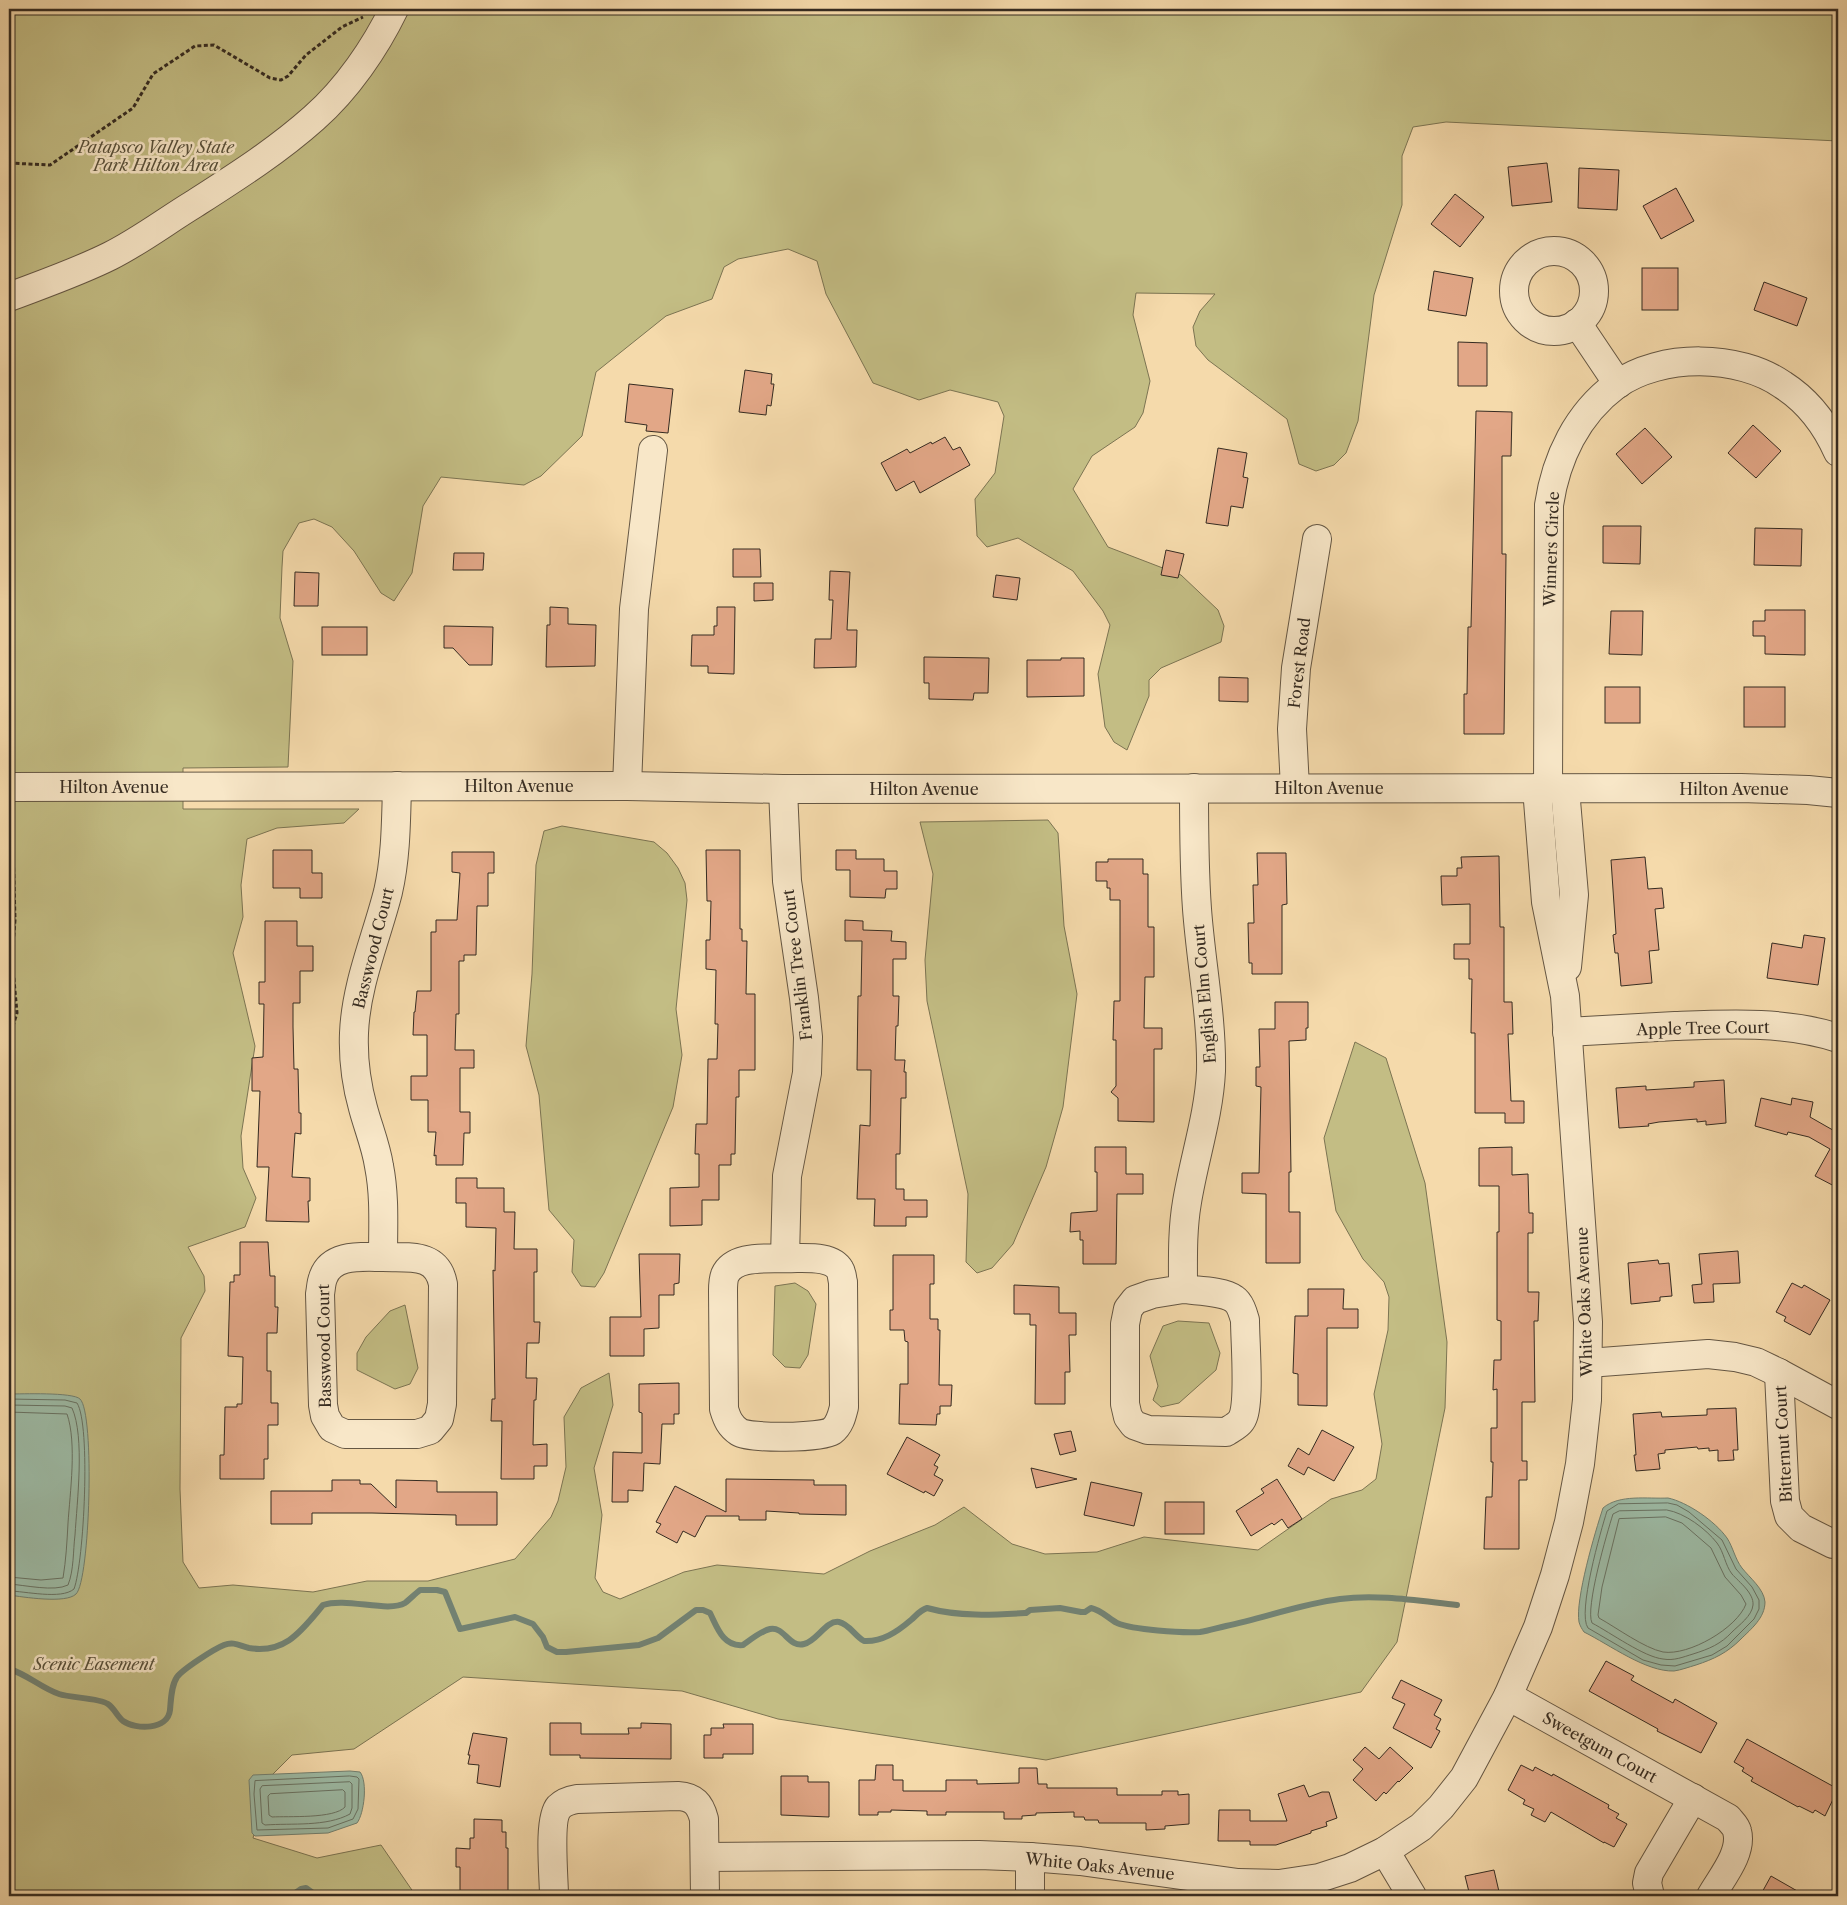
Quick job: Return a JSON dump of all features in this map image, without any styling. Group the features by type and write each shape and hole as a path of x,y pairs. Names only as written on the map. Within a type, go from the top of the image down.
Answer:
{"street":[{"path":"9,297 78,272 112,255 236,177 279,147 315,117 338,93 359,66 394,9"},
{"path":"1578,323 1618,384"},
{"name":"Winners Circle","path":"1550,789 1549,505 1559,461 1570,437 1591,408 1618,384 1635,375 1671,364 1709,361 1747,368 1782,384 1797,395 1822,423 1838,452"},
{"path":"627,786 634,609 653,450"},
{"name":"Forest Road","path":"1295,788 1292,729 1296,668 1317,539"},
{"name":"Basswood Court","path":"383,1257 382,1184 354,1068 354,1032 365,969 387,893 393,864 396,843 397,786"},
{"name":"Hilton Avenue","path":"10,787 627,786 783,789 1741,788 1838,793"},
{"name":"English Elm Court","path":"1183,1289 1183,1234 1187,1203 1206,1111 1211,1073 1209,1025 1197,910 1194,857 1194,788"},
{"name":"Franklin Tree Court","path":"783,789 787,881 802,979 808,1036 807,1073 787,1176 786,1258"},
{"name":"White Oaks Avenue","path":"704,1857 979,1855 1030,1857 1080,1861 1258,1885 1299,1882 1350,1868 1385,1851 1421,1827 1441,1807 1464,1778 1508,1696 1538,1627 1555,1575 1569,1522 1580,1464 1587,1400 1588,1322 1564,996 1574,895 1550,789"},
{"name":"Apple Tree Court","path":"1567,1032 1720,1024 1760,1025 1798,1029 1838,1038"},
{"name":"Basswood Court","path":"353,1257 383,1257 418,1258 432,1263 441,1273 443,1284 442,1395 439,1419 430,1430 416,1434 345,1434 332,1428 325,1416 323,1405 320,1294 323,1276 332,1263 353,1257"},
{"path":"786,1258 818,1259 832,1262 840,1270 843,1282 844,1407 840,1421 832,1431 820,1435 752,1436 739,1432 728,1423 724,1409 724,1276 732,1266 744,1261 786,1258"},
{"path":"1183,1289 1221,1294 1235,1299 1242,1309 1245,1320 1246,1403 1243,1418 1237,1426 1226,1432 1148,1430 1134,1425 1128,1417 1125,1404 1125,1324 1128,1309 1135,1300 1152,1294 1183,1289"},
{"name":"Bitternut Court","path":"1588,1363 1708,1354 1735,1357 1756,1362 1838,1405"},
{"name":"Bitternut Court","path":"1779,1373 1785,1501 1789,1516 1801,1528 1833,1544 1838,1544"},
{"name":"Sweetgum Court","path":"1508,1696 1728,1818 1737,1829 1738,1840 1735,1854 1711,1896"},
{"path":"554,1896 553,1826 555,1813 560,1806 567,1801 577,1799 678,1796 693,1799 698,1803 704,1819 705,1896"},
{"path":"1650,1896 1647,1883 1649,1873 1693,1798"},
{"path":"1385,1851 1412,1896"},
{"path":"1030,1857 1030,1896"}],"path":[{"path":"9,163 50,165 133,108 153,74 195,46 214,45 270,78 281,80 288,76 306,55 342,27 366,16"},
{"path":"9,1039 16,1013 12,958 15,911 10,787"}],"green space":[{"path":"9,9 1838,9 1838,141 1446,122 1413,127 1402,156 1402,205 1374,295 1358,421 1346,453 1334,465 1316,471 1299,464 1287,419 1208,360 1196,346 1193,327 1200,311 1215,294 1136,293 1133,315 1150,381 1143,413 1135,427 1092,456 1073,489 1108,547 1181,575 1218,610 1224,626 1221,642 1161,668 1149,680 1149,696 1127,750 1114,742 1105,727 1098,674 1110,625 1103,611 1073,571 1018,538 987,547 977,536 975,499 995,473 1004,416 998,402 950,390 919,400 873,383 826,294 817,261 788,249 738,259 724,267 712,299 666,316 596,372 582,436 541,476 524,485 441,477 423,506 412,573 394,601 381,593 354,551 332,527 314,519 299,523 283,551 282,567 280,618 293,661 288,767 183,768 183,809 359,809 344,823 277,828 247,839 241,885 243,917 233,953 255,1046 241,1136 243,1168 256,1198 245,1227 188,1247 204,1276 205,1291 181,1338 180,1489 183,1562 199,1588 233,1585 313,1592 367,1581 428,1581 515,1559 551,1517 558,1501 566,1467 564,1417 581,1388 609,1373 613,1405 594,1468 602,1515 595,1578 603,1592 620,1599 684,1572 717,1565 824,1574 870,1551 935,1525 964,1507 1012,1544 1045,1554 1097,1552 1144,1537 1258,1550 1331,1499 1362,1490 1376,1479 1382,1444 1374,1394 1388,1330 1389,1297 1384,1282 1363,1259 1336,1211 1324,1138 1355,1042 1386,1058 1425,1183 1447,1342 1445,1408 1397,1642 1361,1692 1046,1760 778,1719 682,1691 463,1677 354,1749 292,1755 270,1777 253,1838 317,1858 381,1845 416,1896 9,1896"},
{"path":"1048,820 1058,833 1064,926 1077,994 1063,1107 1046,1167 1013,1244 992,1268 977,1273 966,1262 968,1194 927,1001 925,960 933,874 920,822"},
{"path":"562,826 654,842 667,853 678,868 685,883 687,900 676,1009 682,1055 673,1107 604,1273 595,1287 581,1286 572,1272 574,1240 549,1210 539,1095 526,1046 532,974 536,865 544,831"},
{"path":"795,1283 808,1291 816,1304 808,1355 800,1368 785,1367 773,1355 775,1286"},
{"path":"405,1305 418,1368 410,1384 395,1389 357,1370 357,1353 366,1337 390,1311"},
{"path":"1178,1321 1209,1323 1220,1353 1216,1370 1179,1403 1161,1407 1153,1400 1158,1386 1150,1356 1163,1326"}],"water":[{"path":"9,1394 68,1395 80,1399 85,1411 88,1434 89,1497 85,1560 81,1582 76,1594 71,1597 44,1599 9,1595"},
{"path":"1668,1498 1692,1508 1722,1532 1742,1568 1759,1588 1765,1602 1763,1613 1757,1623 1731,1648 1709,1660 1674,1671 1652,1667 1628,1657 1584,1632 1579,1622 1580,1598 1586,1566 1603,1508 1625,1499"},
{"path":"360,1772 364,1783 362,1813 357,1823 328,1833 255,1836 252,1833 249,1780 253,1775"}],"building":[{"path":"1547,163 1552,202 1512,206 1508,167"},
{"path":"1579,168 1619,170 1617,210 1578,208"},
{"path":"1676,188 1694,221 1661,239 1643,206"},
{"path":"1455,194 1484,217 1460,247 1431,224"},
{"path":"1642,268 1678,268 1678,310 1642,310"},
{"path":"1434,271 1473,278 1466,316 1428,310"},
{"path":"1764,282 1807,298 1797,326 1754,310"},
{"path":"1458,342 1487,343 1487,386 1458,386"},
{"path":"745,370 772,374 771,384 774,384 771,406 767,405 766,415 739,412"},
{"path":"629,384 673,389 668,433 646,431 647,425 625,422"},
{"path":"1476,411 1512,412 1511,456 1502,456 1502,554 1506,554 1504,734 1464,734 1464,694 1467,694 1468,627 1471,627"},
{"path":"1753,425 1781,451 1756,478 1728,453"},
{"path":"1645,428 1672,457 1642,484 1616,454"},
{"path":"945,437 953,450 960,447 970,465 920,493 914,481 896,491 881,463 907,449 910,453"},
{"path":"1218,448 1247,453 1243,477 1248,478 1243,508 1231,506 1228,526 1206,523"},
{"path":"1603,526 1641,526 1640,564 1603,563"},
{"path":"1755,528 1802,529 1801,566 1754,565"},
{"path":"733,549 760,549 761,577 733,577"},
{"path":"1166,550 1184,554 1178,578 1161,575"},
{"path":"454,553 484,553 483,570 453,570"},
{"path":"830,571 850,572 847,630 857,630 856,667 814,668 815,639 831,639 833,600 829,600"},
{"path":"295,572 319,573 318,606 294,606"},
{"path":"996,575 1020,578 1017,600 993,597"},
{"path":"754,583 773,583 773,600 754,601"},
{"path":"550,607 568,608 568,624 596,625 595,666 546,667 547,625 550,625"},
{"path":"717,607 735,607 734,674 708,673 708,666 691,666 692,635 714,635 714,626 717,626"},
{"path":"1765,610 1805,610 1805,655 1765,654 1765,636 1753,636 1753,621 1765,621"},
{"path":"1611,611 1643,611 1642,655 1609,654"},
{"path":"444,626 493,627 492,665 469,665 453,648 444,648"},
{"path":"322,627 367,627 367,655 322,655"},
{"path":"924,657 989,658 988,693 974,693 973,700 929,699 929,683 924,683"},
{"path":"1061,658 1084,658 1084,696 1027,697 1027,660 1061,660"},
{"path":"1219,677 1248,678 1248,702 1219,701"},
{"path":"1605,687 1640,687 1640,723 1605,723"},
{"path":"1744,687 1785,687 1785,727 1744,727"},
{"path":"273,850 312,850 312,873 322,873 322,898 300,898 300,888 273,888"},
{"path":"706,850 740,850 740,929 742,929 742,941 747,941 746,994 755,994 755,1070 739,1070 739,1097 736,1097 735,1154 731,1154 731,1165 719,1165 719,1200 702,1200 702,1225 670,1226 670,1188 699,1187 699,1154 695,1154 696,1124 707,1124 708,1059 717,1059 718,1024 715,1024 716,970 706,969 706,940 710,940 711,901 707,901"},
{"path":"836,850 856,850 856,859 884,859 884,871 897,871 897,889 886,889 885,898 850,897 850,870 836,870"},
{"path":"452,852 494,852 494,873 488,873 488,906 477,906 476,955 464,955 464,961 459,961 459,1014 456,1014 455,1050 474,1050 474,1068 460,1068 460,1112 470,1112 470,1133 464,1133 463,1165 436,1165 436,1155 434,1156 436,1132 428,1132 428,1100 411,1100 411,1076 427,1076 427,1035 413,1035 414,1012 417,991 431,991 431,932 436,932 436,920 457,920 460,873 452,872"},
{"path":"1257,853 1286,853 1287,904 1282,905 1282,974 1252,974 1252,963 1249,963 1248,923 1254,923 1253,885 1258,885"},
{"path":"1499,856 1500,927 1504,927 1504,1002 1512,1002 1513,1034 1508,1034 1511,1101 1524,1101 1524,1123 1505,1123 1505,1113 1475,1113 1475,1033 1471,1033 1472,979 1469,979 1469,959 1454,959 1454,944 1470,944 1470,904 1442,905 1441,876 1457,876 1457,868 1462,868 1461,857"},
{"path":"1645,857 1648,889 1662,888 1664,908 1655,909 1659,950 1649,951 1652,983 1621,986 1618,953 1615,953 1613,935 1616,934 1611,860"},
{"path":"1108,859 1143,859 1143,874 1148,874 1148,927 1154,927 1154,977 1145,977 1144,1028 1162,1028 1162,1049 1154,1049 1154,1122 1118,1121 1118,1098 1111,1092 1116,1086 1116,1040 1113,1040 1114,1001 1120,1001 1120,900 1110,900 1110,888 1107,888 1107,881 1096,881 1096,862 1108,862"},
{"path":"845,920 863,921 863,930 892,931 891,941 906,942 906,959 893,959 893,996 899,996 895,1060 905,1060 904,1072 906,1072 906,1098 901,1098 900,1154 896,1154 896,1189 904,1189 904,1200 927,1200 927,1217 906,1217 906,1226 874,1226 875,1199 857,1199 860,1125 870,1126 871,1070 857,1070 858,996 861,996 862,941 845,941"},
{"path":"265,921 297,921 297,946 313,946 313,971 300,971 300,1003 293,1003 294,1069 298,1069 301,1134 295,1133 292,1177 310,1178 309,1222 266,1221 269,1167 257,1167 260,1091 252,1091 252,1058 263,1057 264,1004 259,1004 259,982 265,982"},
{"path":"1804,935 1825,938 1818,985 1767,978 1772,943 1802,948"},
{"path":"1275,1002 1308,1002 1306,1040 1289,1041 1291,1172 1289,1172 1289,1212 1300,1212 1300,1263 1266,1263 1266,1194 1242,1193 1242,1173 1259,1173 1261,1087 1256,1086 1256,1067 1260,1067 1259,1029 1275,1029"},
{"path":"1724,1080 1726,1123 1706,1125 1706,1121 1697,1122 1697,1119 1619,1128 1616,1088 1646,1086 1646,1090 1694,1087 1694,1082"},
{"path":"1761,1098 1791,1105 1792,1098 1813,1102 1810,1117 1838,1133 1838,1188 1815,1176 1830,1149 1809,1137 1788,1132 1787,1135 1755,1126"},
{"path":"1095,1147 1126,1147 1126,1174 1143,1174 1143,1194 1117,1194 1116,1264 1083,1264 1083,1240 1080,1240 1080,1231 1070,1232 1071,1213 1097,1211"},
{"path":"1512,1147 1512,1175 1528,1174 1529,1213 1533,1213 1533,1233 1528,1233 1528,1292 1539,1292 1538,1321 1534,1321 1535,1402 1522,1402 1522,1461 1527,1461 1527,1480 1519,1480 1519,1549 1484,1549 1486,1497 1492,1497 1493,1462 1491,1462 1491,1428 1497,1428 1497,1389 1493,1390 1494,1360 1501,1360 1501,1321 1497,1320 1499,1186 1479,1186 1479,1148"},
{"path":"456,1178 477,1178 477,1188 504,1188 504,1212 515,1212 514,1249 537,1249 537,1272 534,1272 534,1322 540,1322 539,1343 527,1343 526,1378 537,1378 536,1400 534,1400 533,1445 547,1444 547,1466 534,1466 534,1479 501,1479 502,1421 491,1421 492,1399 495,1399 493,1270 495,1271 496,1228 466,1227 466,1203 456,1203"},
{"path":"240,1242 268,1242 270,1276 275,1276 275,1307 278,1307 277,1333 267,1333 267,1371 271,1371 271,1403 278,1403 278,1425 268,1425 268,1459 264,1459 264,1479 220,1479 220,1455 224,1455 225,1407 237,1407 237,1404 242,1404 243,1357 228,1356 230,1282 234,1282 234,1275 240,1275"},
{"path":"1738,1251 1740,1283 1713,1284 1714,1302 1694,1303 1692,1285 1702,1284 1699,1254"},
{"path":"639,1254 680,1254 679,1283 674,1284 674,1295 659,1295 659,1328 644,1329 644,1356 610,1356 610,1317 641,1317"},
{"path":"893,1255 934,1255 934,1284 930,1284 930,1319 938,1319 938,1330 940,1330 939,1385 952,1385 951,1406 940,1406 940,1414 937,1414 936,1425 899,1424 900,1384 908,1384 908,1342 905,1341 904,1330 890,1330 890,1310 893,1310"},
{"path":"1658,1260 1659,1264 1669,1263 1672,1296 1660,1297 1660,1301 1631,1304 1628,1263"},
{"path":"1792,1283 1802,1288 1804,1285 1830,1300 1810,1335 1784,1321 1786,1317 1776,1312"},
{"path":"1014,1285 1059,1287 1059,1313 1076,1313 1076,1335 1069,1335 1070,1372 1065,1372 1065,1404 1035,1404 1036,1325 1030,1325 1030,1314 1014,1314"},
{"path":"1308,1289 1344,1289 1343,1309 1358,1309 1358,1328 1327,1328 1327,1406 1298,1405 1298,1374 1293,1373 1295,1316 1308,1316"},
{"path":"679,1383 679,1414 674,1414 674,1424 662,1424 660,1464 644,1463 643,1491 628,1490 628,1502 612,1502 613,1452 642,1453 642,1413 639,1412 639,1384"},
{"path":"1736,1408 1738,1450 1733,1450 1734,1460 1718,1461 1718,1450 1709,1451 1709,1448 1698,1449 1697,1447 1665,1450 1665,1453 1658,1454 1660,1469 1636,1471 1633,1414 1661,1412 1662,1417 1707,1415 1707,1409"},
{"path":"1322,1430 1354,1447 1334,1481 1308,1467 1304,1475 1288,1466 1298,1448 1309,1455"},
{"path":"1071,1431 1076,1451 1060,1455 1054,1434"},
{"path":"907,1437 940,1455 934,1465 938,1467 934,1475 943,1480 934,1496 925,1491 924,1493 887,1474"},
{"path":"1031,1468 1077,1479 1036,1488"},
{"path":"726,1479 814,1480 814,1485 846,1485 846,1515 766,1511 766,1520 739,1520 739,1516 706,1516 695,1537 683,1531 677,1543 656,1532 661,1524 656,1522 675,1486 726,1512"},
{"path":"1277,1479 1302,1519 1288,1528 1282,1519 1251,1536 1236,1511 1264,1493 1261,1489"},
{"path":"332,1480 360,1480 360,1484 371,1484 396,1508 396,1480 437,1481 437,1492 497,1492 497,1525 456,1525 456,1515 372,1513 312,1513 312,1524 271,1524 271,1491 332,1491"},
{"path":"1091,1482 1142,1493 1134,1526 1084,1515"},
{"path":"1165,1502 1204,1502 1204,1534 1165,1534"},
{"path":"1606,1661 1634,1676 1631,1680 1673,1703 1675,1699 1717,1723 1701,1753 1657,1731 1658,1729 1589,1691"},
{"path":"1401,1680 1442,1700 1434,1715 1441,1719 1436,1729 1440,1731 1431,1748 1393,1728 1405,1704 1392,1698"},
{"path":"550,1723 581,1723 581,1734 629,1734 628,1728 641,1728 641,1723 671,1724 671,1759 580,1758 580,1755 550,1755"},
{"path":"723,1724 753,1724 753,1754 723,1754 723,1758 704,1758 704,1735 711,1735 711,1728 724,1728"},
{"path":"473,1733 507,1738 500,1787 477,1783 479,1765 468,1764"},
{"path":"1747,1739 1838,1789 1825,1816 1815,1810 1813,1813 1798,1807 1751,1781 1753,1778 1742,1771 1744,1768 1734,1762"},
{"path":"1365,1747 1379,1759 1390,1747 1413,1768 1376,1801 1353,1780 1363,1769 1353,1760"},
{"path":"876,1765 893,1765 893,1780 903,1780 903,1791 946,1791 946,1780 977,1780 977,1784 1019,1783 1019,1768 1037,1768 1038,1784 1047,1784 1047,1788 1117,1788 1117,1795 1162,1795 1162,1791 1178,1791 1178,1795 1189,1794 1189,1824 1165,1826 1165,1829 1146,1830 1146,1823 1099,1823 1098,1820 1085,1820 1084,1817 1074,1817 1074,1812 1036,1813 1036,1815 1022,1816 1022,1819 1004,1819 1004,1812 946,1812 946,1815 927,1815 927,1811 891,1810 891,1812 878,1812 878,1815 859,1815 859,1780 875,1780"},
{"path":"1521,1765 1533,1771 1535,1767 1552,1776 1553,1774 1609,1805 1608,1808 1619,1814 1616,1818 1627,1824 1614,1847 1551,1812 1545,1822 1531,1815 1534,1809 1523,1804 1525,1800 1508,1790"},
{"path":"781,1776 808,1776 808,1782 829,1782 829,1817 781,1815"},
{"path":"1304,1785 1309,1797 1322,1792 1329,1792 1337,1818 1326,1822 1327,1826 1276,1845 1250,1845 1250,1841 1218,1841 1219,1810 1250,1810 1250,1821 1287,1821 1278,1794"},
{"path":"474,1819 502,1820 502,1832 506,1832 506,1848 508,1848 508,1896 460,1896 460,1867 456,1867 456,1848 470,1849 470,1838 474,1838"},
{"path":"1494,1870 1500,1896 1470,1896 1465,1876"},
{"path":"1771,1876 1806,1896 1760,1896"}],"waterway":[{"path":"9,1669 59,1694 104,1702 123,1721 143,1727 158,1725 168,1717 172,1689 177,1677 192,1664 219,1647 231,1644 262,1649 273,1647 283,1644 292,1638 323,1605 343,1603 398,1606 405,1603 420,1590 445,1592 460,1629 515,1617 533,1624 543,1637 547,1647 557,1652 639,1645 658,1638 696,1610 710,1613 718,1630 730,1643 743,1645 770,1629 779,1631 794,1643 804,1644 834,1622 843,1623 864,1641 877,1640 895,1632 927,1608 952,1613 988,1615 1026,1613 1030,1610 1060,1608 1085,1612 1091,1608 1101,1612 1117,1623 1134,1628 1200,1632 1311,1604 1340,1599 1369,1597 1457,1605"},
{"path":"291,1896 306,1888 317,1896"}],"park label":[{"name":"Patapsco Valley State Park Hilton Area","path":"156,156"},
{"name":"Scenic Easement","path":"94,1664"}]}
